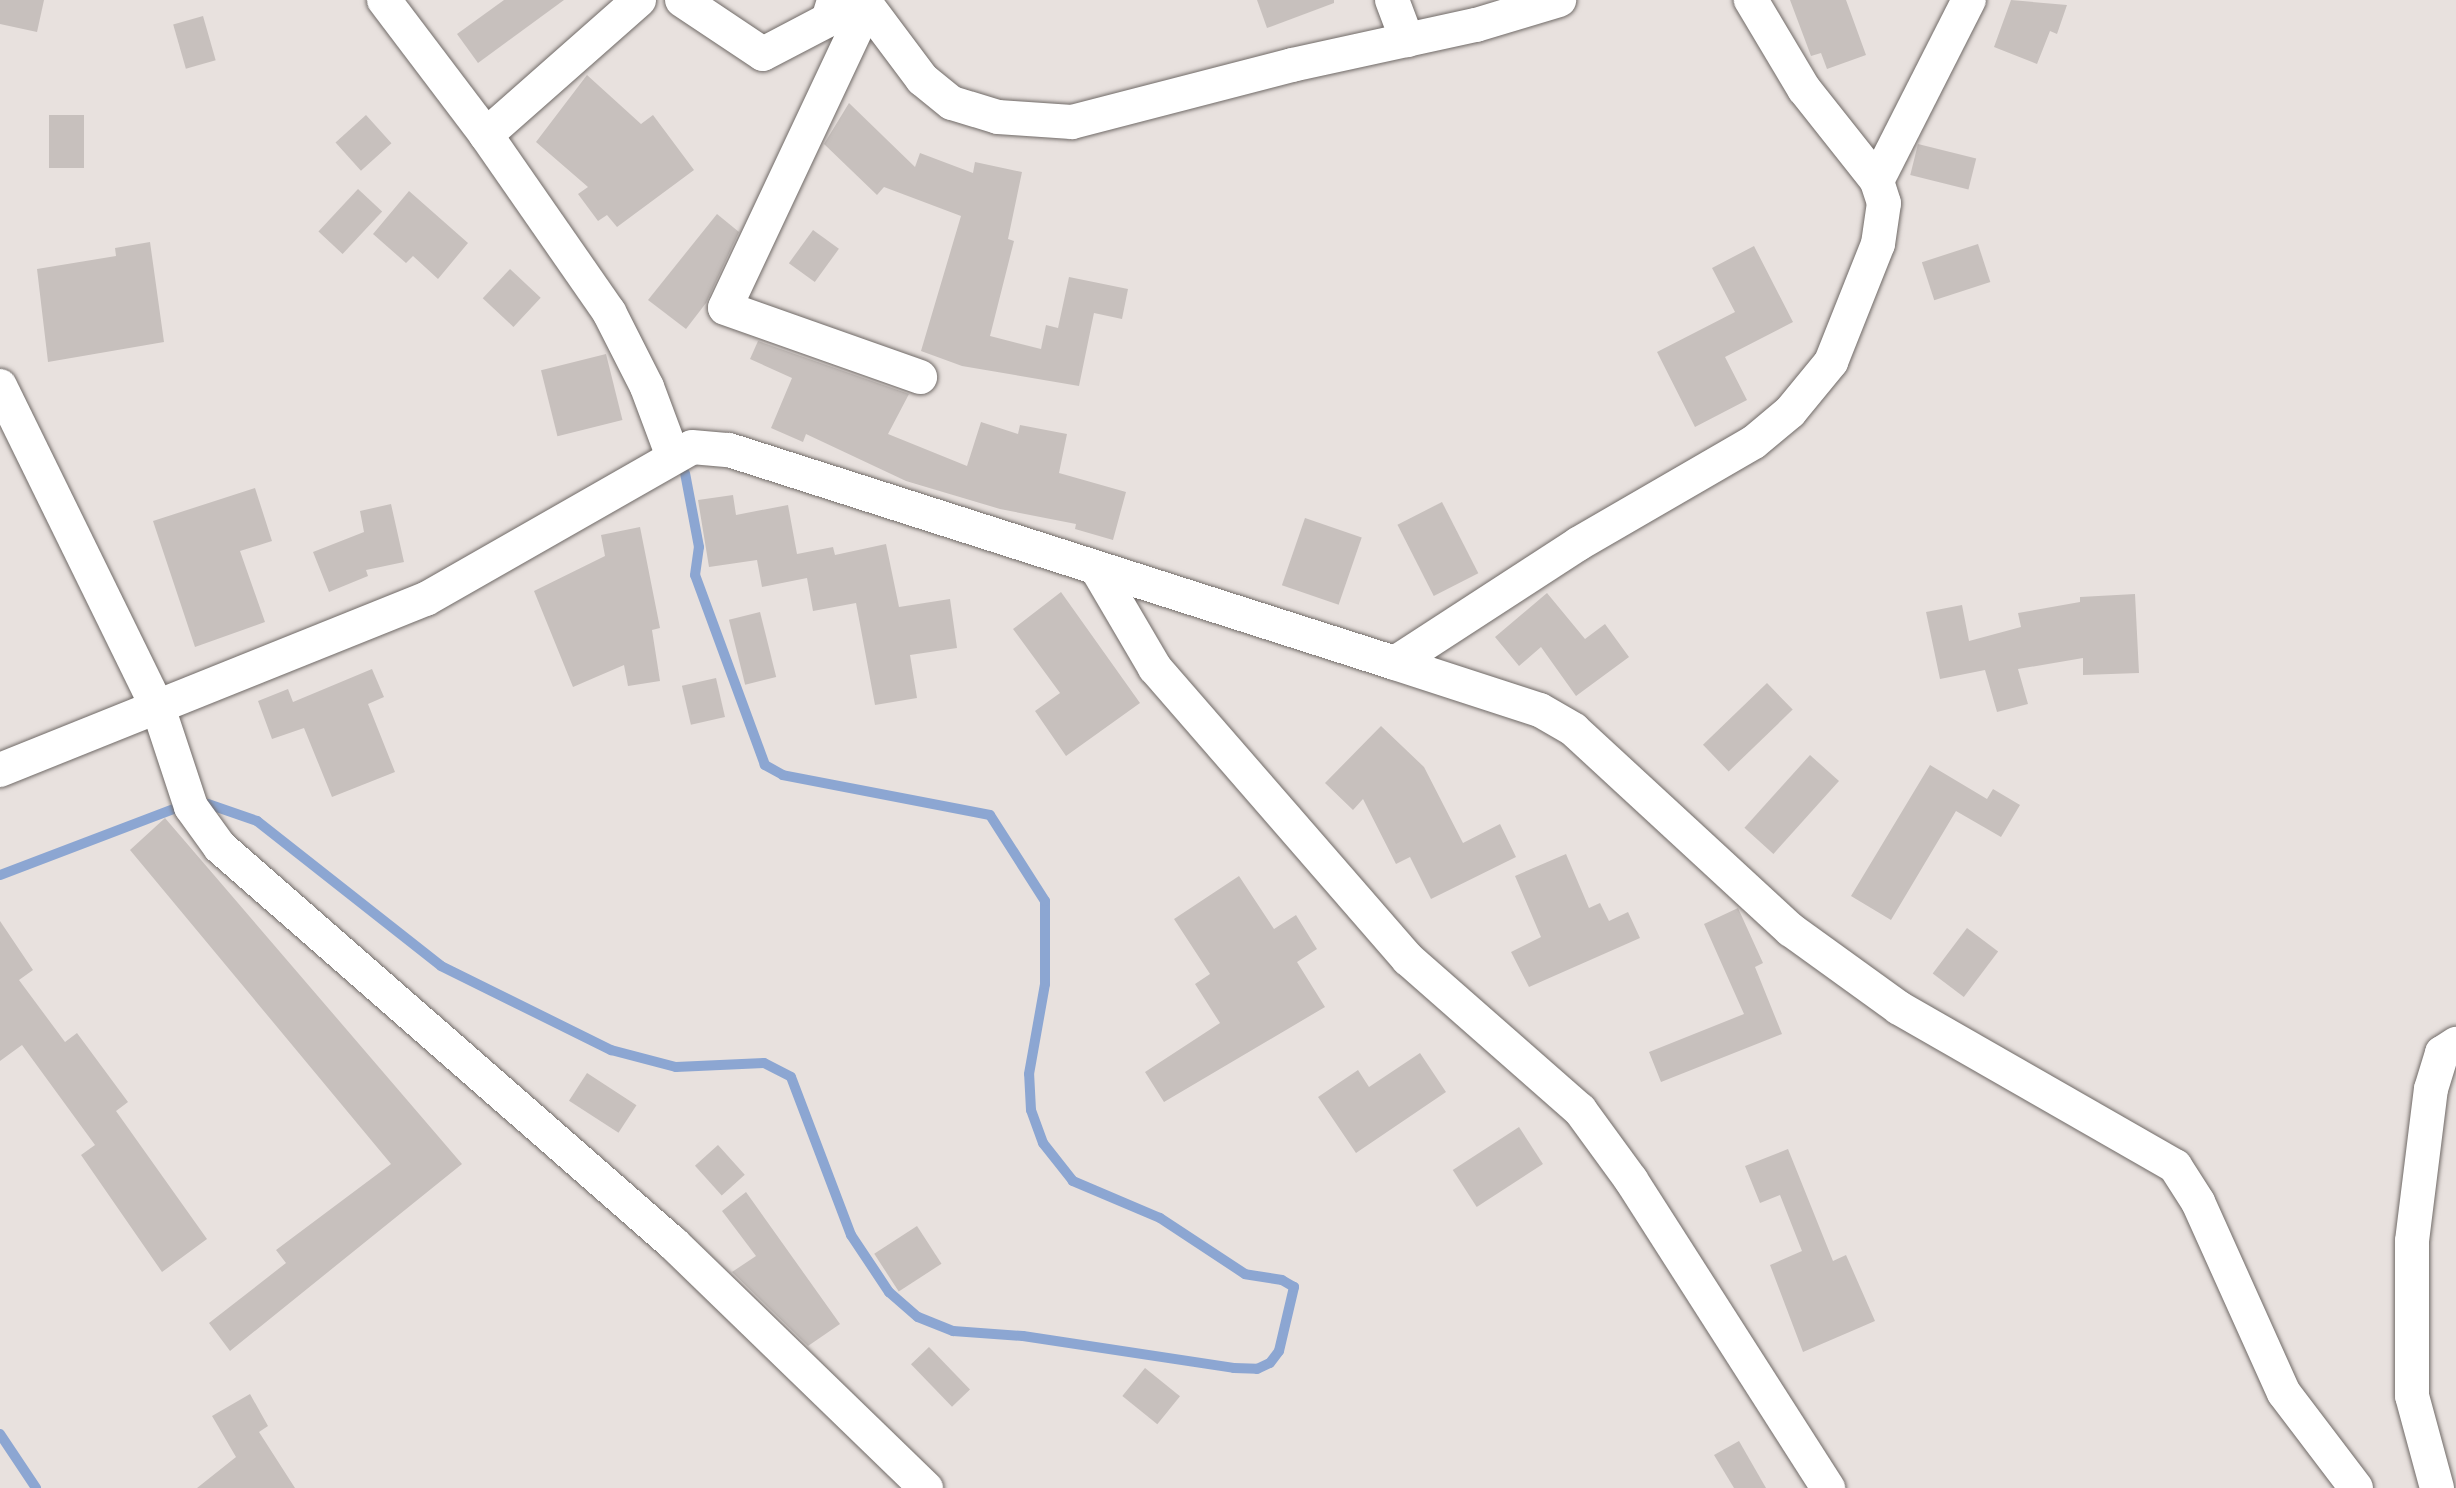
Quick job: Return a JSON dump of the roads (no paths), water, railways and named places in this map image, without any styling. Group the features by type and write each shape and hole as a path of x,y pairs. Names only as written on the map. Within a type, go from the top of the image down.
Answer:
{"street":[{"path":"384,0 486,135 609,312 647,387 672,454"},
{"path":"486,135 639,0"},
{"path":"682,0 763,54 854,3"},
{"path":"1392,0 1407,40"},
{"path":"854,3 922,79 952,103 998,117 1072,122 1559,0"},
{"path":"1395,663 1578,544 1754,442 1790,412 1831,362 1878,244 1884,203 1877,181 1804,89 1751,0"},
{"path":"1877,181 1969,0"},
{"path":"854,3 725,308 920,377"},
{"path":"0,386 159,710 191,807 220,847 674,1244 926,1488"},
{"path":"0,770 159,710 426,599 672,454 692,447 729,450 1540,710 1574,730 1791,930 1899,1008 2175,1166 2198,1202 2284,1393 2356,1488"},
{"path":"1097,569 1155,668 1408,959 1580,1110 1631,1180 1828,1488"},
{"path":"2437,1488 2412,1396 2412,1241 2431,1089 2442,1053 2456,1044"}],"waterway":[{"path":"208,804 257,821 441,966 611,1050 676,1067 764,1063 791,1077 851,1235 889,1292 918,1317 953,1331 1023,1336 1234,1368 1257,1369 1270,1363 1279,1351 1294,1287 1282,1280 1245,1274 1160,1218 1073,1181 1043,1143 1031,1110 1029,1074 1045,984 1045,901 990,815 783,775 765,765 695,575 699,547 685,473"},
{"path":"0,875 174,809"},
{"path":"0,1434 36,1488"}]}
